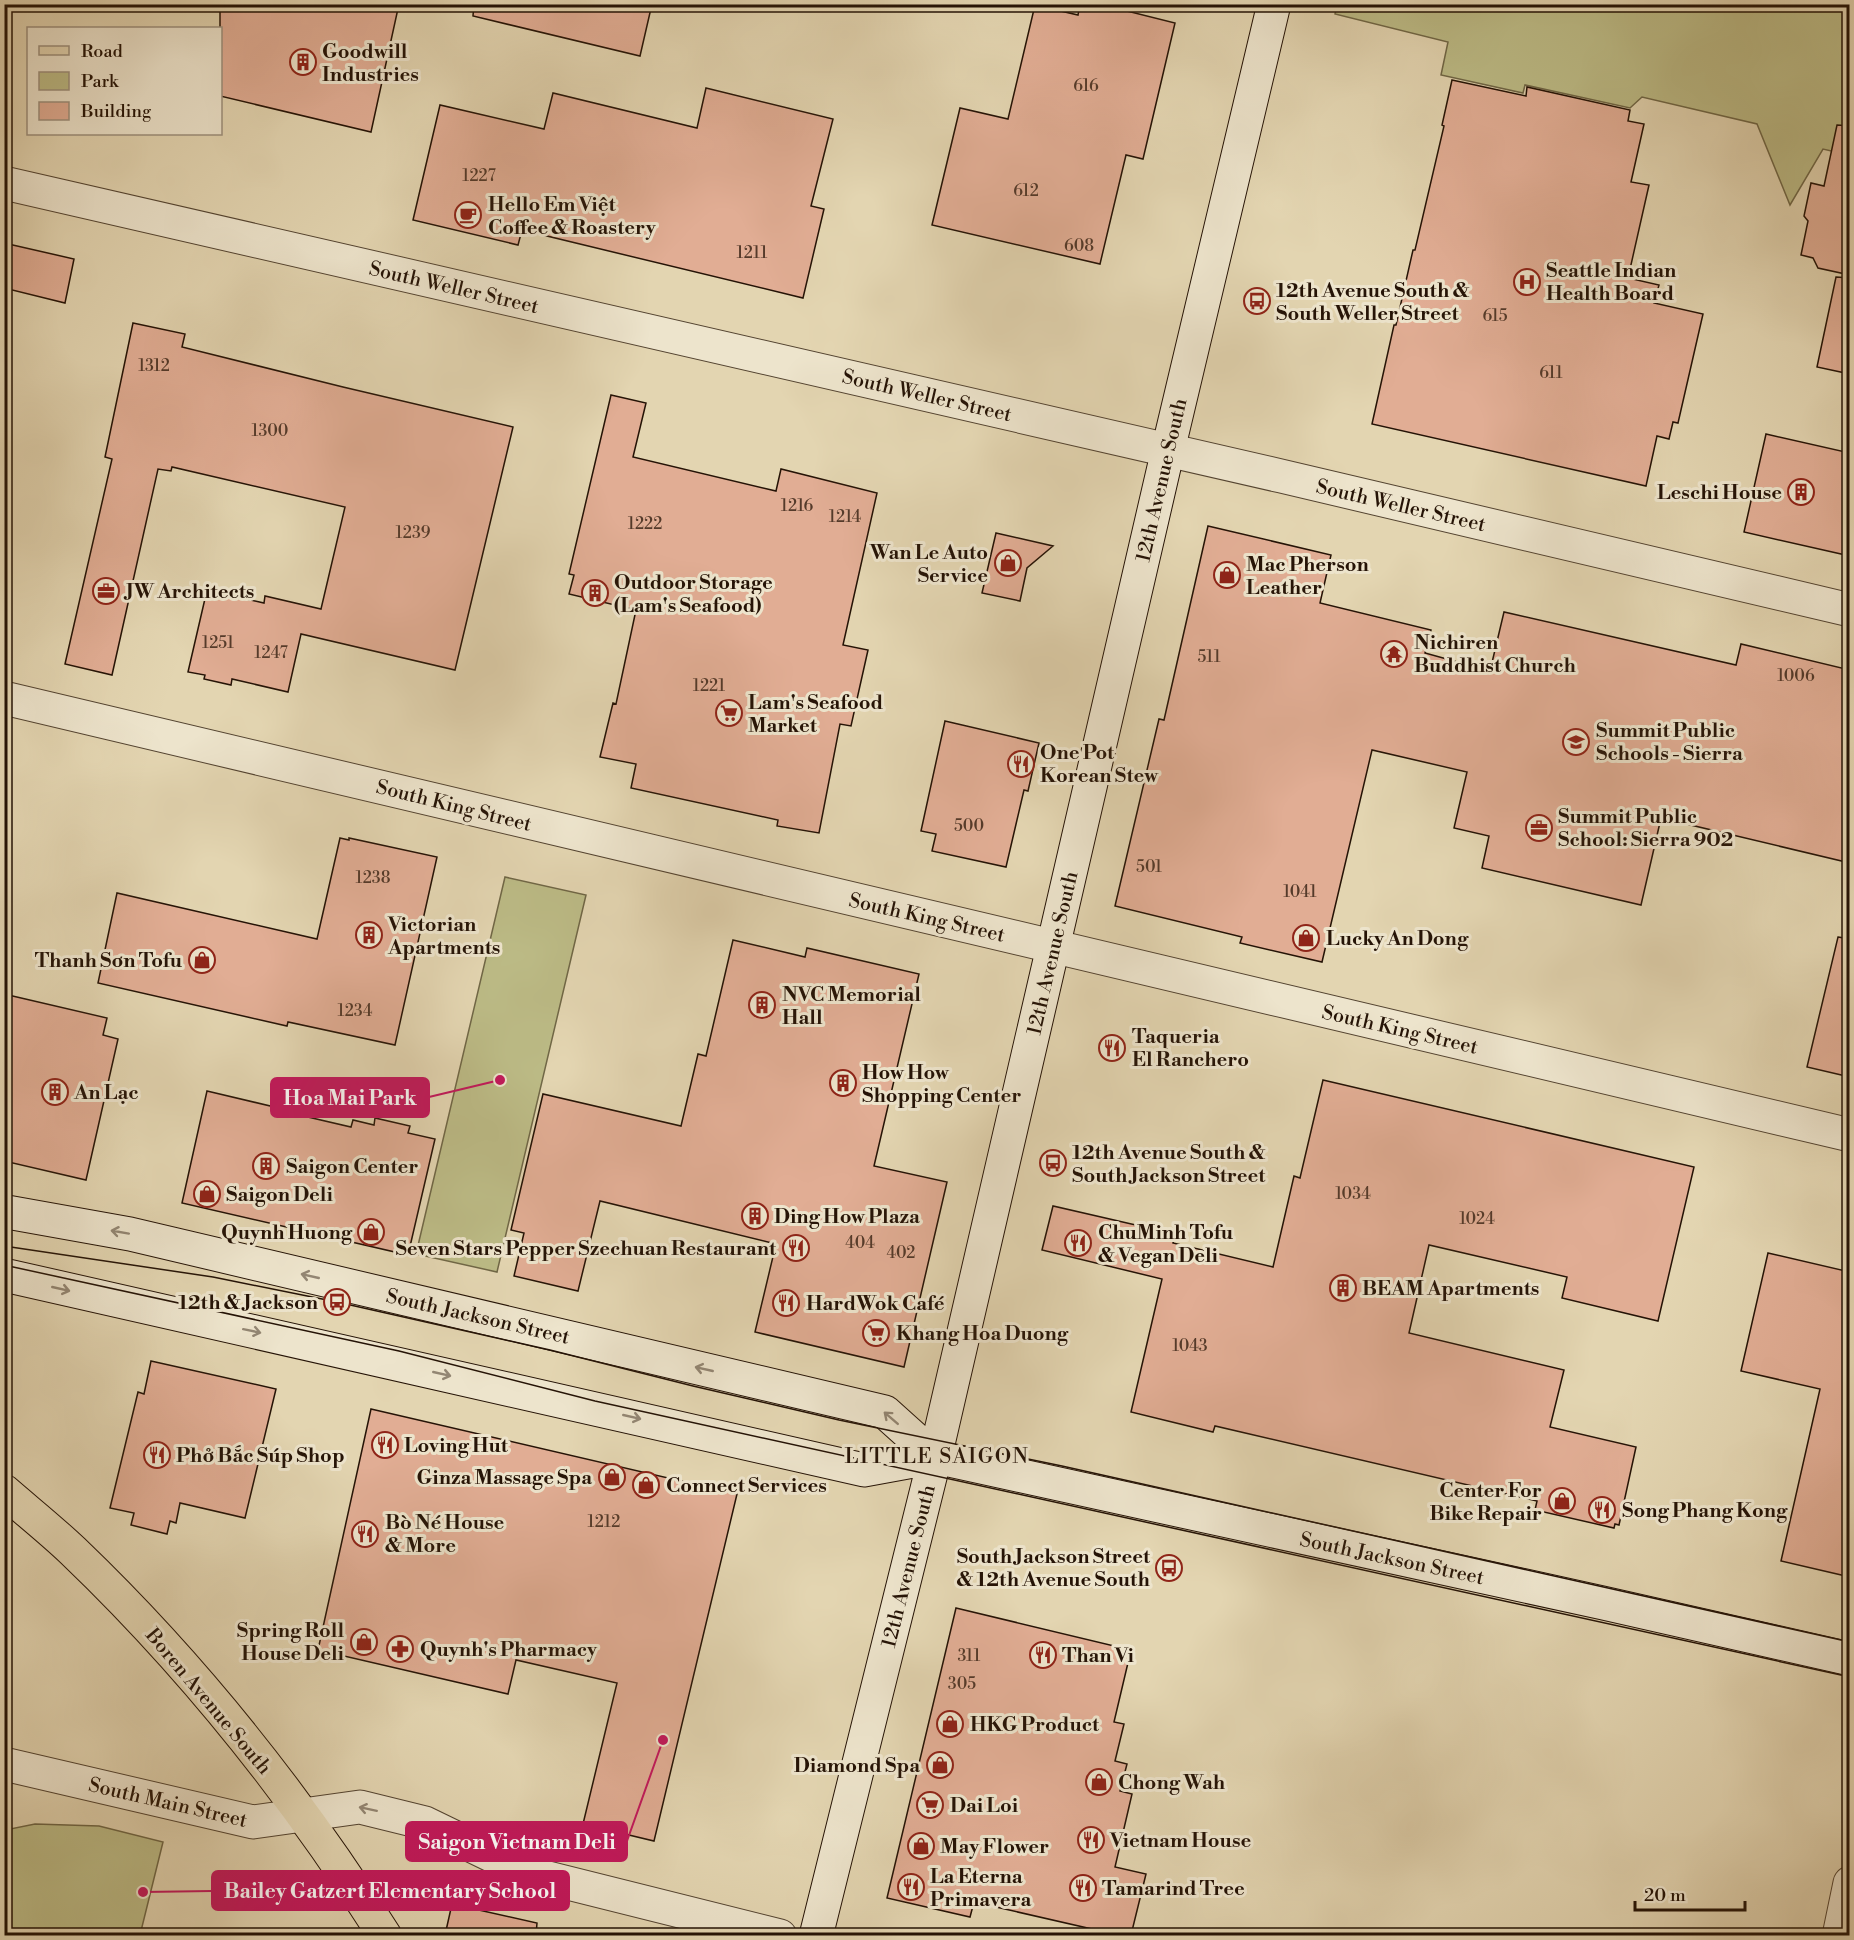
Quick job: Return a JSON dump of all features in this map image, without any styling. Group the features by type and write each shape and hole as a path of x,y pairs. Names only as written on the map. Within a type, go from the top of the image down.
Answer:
{"main road":[{"name":"12th Avenue South","path":"816,1935 935,1457 1168,450 1274,4"},
{"name":"South Weller Street","path":"4,183 1168,450 1850,610"},
{"name":"South King Street","path":"4,698 1850,1135"},
{"name":"South Jackson Street","path":"4,1215 7,1212 130,1234 885,1412 935,1457"},
{"name":"South Jackson Street","path":"4,1275 864,1470 935,1457 1850,1659"},
{"name":"Boren Avenue South","path":"4,1491 73,1551 135,1614 224,1714 304,1815 385,1935"},
{"name":"South Main Street","path":"4,1764 254,1822 360,1807 425,1823 528,1873 780,1935"},
{"path":"1839,1935 1850,1883"}],"green space":[{"path":"1337,4 1849,5 1849,155 1823,149 1790,205 1757,124 1642,97 1630,108 1525,85 1523,93 1441,75 1448,42 1335,14"},
{"path":"505,877 586,895 497,1272 416,1254"},
{"path":"35,1824 99,1826 163,1842 140,1935 5,1935 5,1830"}],"building":[{"name":"Goodwill Industries","path":"220,4 399,4 371,132 222,96 222,27 220,27"},
{"name":"Goodwill Industries","path":"474,4 652,4 640,56 473,16"},
{"path":"1080,4 1099,4 1175,23 1143,159 1126,155 1100,264 932,225 960,108 1008,119 1035,5 1078,15"},
{"name":"Seattle Indian Health Board","path":"1452,80 1526,96 1527,87 1630,110 1628,121 1644,124 1631,182 1649,185 1628,278 1659,285 1654,303 1703,314 1678,423 1673,422 1669,439 1657,436 1646,486 1372,424 1394,325 1396,325 1413,250 1415,250 1444,126 1442,125"},
{"path":"706,88 833,119 811,206 824,209 803,298 522,230 518,245 413,220 440,105 544,129 553,93 697,128"},
{"path":"1837,125 1850,126 1850,275 1818,268 1813,258 1801,255 1808,221 1804,216 1811,183 1824,186"},
{"path":"4,243 74,259 65,303 4,288"},
{"path":"1836,277 1850,278 1850,374 1817,367"},
{"path":"133,323 185,334 182,347 513,427 455,670 301,634 288,692 232,679 231,685 204,679 205,675 188,672 207,590 264,603 265,596 321,609 345,507 172,467 171,471 158,469 112,675 65,664 112,459 105,457"},
{"path":"611,395 646,403 633,457 776,491 781,469 877,493 843,645 868,650 851,726 840,724 819,833 777,826 778,820 631,788 636,764 600,757 613,703 616,704 636,610 569,594 574,575 569,574"},
{"name":"Leschi House","path":"1766,434 1850,453 1850,556 1744,532"},
{"path":"1208,526 1331,555 1320,603 1431,630 1425,653 1490,671 1504,612 1736,665 1741,644 1850,670 1850,863 1661,818 1641,905 1482,868 1489,836 1454,828 1467,772 1372,750 1322,962 1240,943 1242,937 1115,906 1159,719 1164,720"},
{"path":"996,533 1053,546 1027,568 1020,601 982,593"},
{"path":"945,721 1039,743 1028,791 1024,790 1006,867 932,851 936,834 921,831"},
{"path":"340,838 437,857 395,1045 288,1022 287,1026 98,983 117,893 317,939"},
{"path":"1838,937 1850,939 1850,1077 1807,1067"},
{"path":"733,940 805,957 807,948 919,974 874,1166 947,1182 904,1367 755,1332 776,1244 600,1201 578,1291 514,1276 524,1233 511,1230 543,1094 681,1126 698,1054 706,1056"},
{"name":"An Lạc","path":"4,994 107,1018 103,1035 118,1039 86,1180 4,1161"},
{"name":"BEAM Apartments","path":"1323,1080 1694,1167 1658,1321 1562,1298 1567,1277 1429,1245 1409,1333 1564,1370 1550,1427 1636,1447 1619,1525 1615,1524 1614,1528 1535,1510 1537,1501 1215,1426 1213,1432 1131,1412 1162,1279 1042,1250 1053,1206 1175,1234 1173,1243 1273,1267 1294,1176 1300,1178"},
{"name":"Saigon Center","path":"207,1091 351,1127 353,1120 374,1125 375,1118 410,1126 408,1133 435,1139 408,1255 182,1203"},
{"path":"1768,1253 1850,1272 1850,1577 1781,1561 1820,1389 1741,1371"},
{"path":"151,1361 276,1389 245,1518 180,1503 176,1523 170,1521 167,1534 131,1525 134,1513 110,1508 138,1392 144,1394"},
{"path":"371,1409 737,1494 654,1841 583,1824 617,1683 516,1660 508,1694 318,1650"},
{"path":"956,1608 1131,1650 1114,1722 1124,1724 1115,1761 1127,1764 1120,1791 1132,1794 1115,1867 1146,1874 1131,1935 1118,1935 974,1902 970,1917 887,1898"},
{"path":"452,1904 537,1923 536,1935 445,1935"}],"tram line":[{"path":"4,1246 213,1277 337,1302 550,1350 839,1420 1062,1466 1850,1642"},
{"path":"4,1265 399,1351 595,1401 1850,1677"}],"place":[{"name":"Goodwill Industries","path":"303,62"},
{"name":"Hello Em Việt Coffee & Roastery","path":"468,215"},
{"name":"Seattle Indian Health Board","path":"1527,282"},
{"name":"12th Avenue South & South Weller Street","path":"1257,301"},
{"name":"Leschi House","path":"1801,492"},
{"name":"Wan Le Auto Service","path":"1008,563"},
{"name":"Mac Pherson Leather","path":"1227,575"},
{"name":"JW Architects","path":"106,591"},
{"name":"Outdoor Storage (Lam's Seafood)","path":"595,593"},
{"name":"Nichiren Buddhist Church","path":"1394,654"},
{"name":"Lam's Seafood Market","path":"729,713"},
{"name":"Summit Public Schools - Sierra","path":"1576,742"},
{"name":"One Pot Korean Stew","path":"1021,764"},
{"name":"Summit Public School: Sierra 902","path":"1539,828"},
{"name":"Victorian Apartments","path":"369,935"},
{"name":"Lucky An Dong","path":"1306,938"},
{"name":"Thanh Sơn Tofu","path":"202,960"},
{"name":"NVC Memorial Hall","path":"762,1005"},
{"name":"Taqueria El Ranchero","path":"1112,1048"},
{"name":"Hoa Mai Park","path":"500,1080"},
{"name":"How How Shopping Center","path":"843,1083"},
{"name":"An Lạc","path":"55,1092"},
{"name":"12th Avenue South & South Jackson Street","path":"1053,1163"},
{"name":"Saigon Center","path":"266,1166"},
{"name":"Saigon Deli","path":"207,1194"},
{"name":"Ding How Plaza","path":"755,1216"},
{"name":"Quynh Huong","path":"371,1232"},
{"name":"ChuMinh Tofu & Vegan Deli","path":"1078,1243"},
{"name":"Seven Stars Pepper Szechuan Restaurant","path":"796,1248"},
{"name":"BEAM Apartments","path":"1343,1288"},
{"name":"12th & Jackson","path":"337,1302"},
{"name":"HardWok Café","path":"786,1303"},
{"name":"Khang Hoa Duong","path":"876,1333"},
{"name":"Loving Hut","path":"385,1445"},
{"name":"Phở Bắc Súp Shop","path":"157,1455"},
{"name":"Ginza Massage Spa","path":"612,1477"},
{"name":"Connect Services","path":"646,1485"},
{"name":"Center For Bike Repair","path":"1562,1501"},
{"name":"Song Phang Kong","path":"1602,1510"},
{"name":"Bò Né House & More","path":"365,1534"},
{"name":"South Jackson Street & 12th Avenue South","path":"1169,1568"},
{"name":"Spring Roll House Deli","path":"364,1642"},
{"name":"Quynh's Pharmacy","path":"400,1649"},
{"name":"Than Vi","path":"1043,1655"},
{"name":"HKG Product","path":"950,1724"},
{"name":"Saigon Vietnam Deli","path":"663,1740"},
{"name":"Diamond Spa","path":"940,1765"},
{"name":"Chong Wah","path":"1099,1782"},
{"name":"Dai Loi","path":"930,1805"},
{"name":"Vietnam House","path":"1091,1840"},
{"name":"May Flower","path":"921,1846"},
{"name":"La Eterna Primavera","path":"911,1887"},
{"name":"Tamarind Tree","path":"1083,1888"},
{"name":"Bailey Gatzert Elementary School","path":"143,1892"}],"district":[{"name":"LITTLE SAIGON","path":"937,1456"}]}
